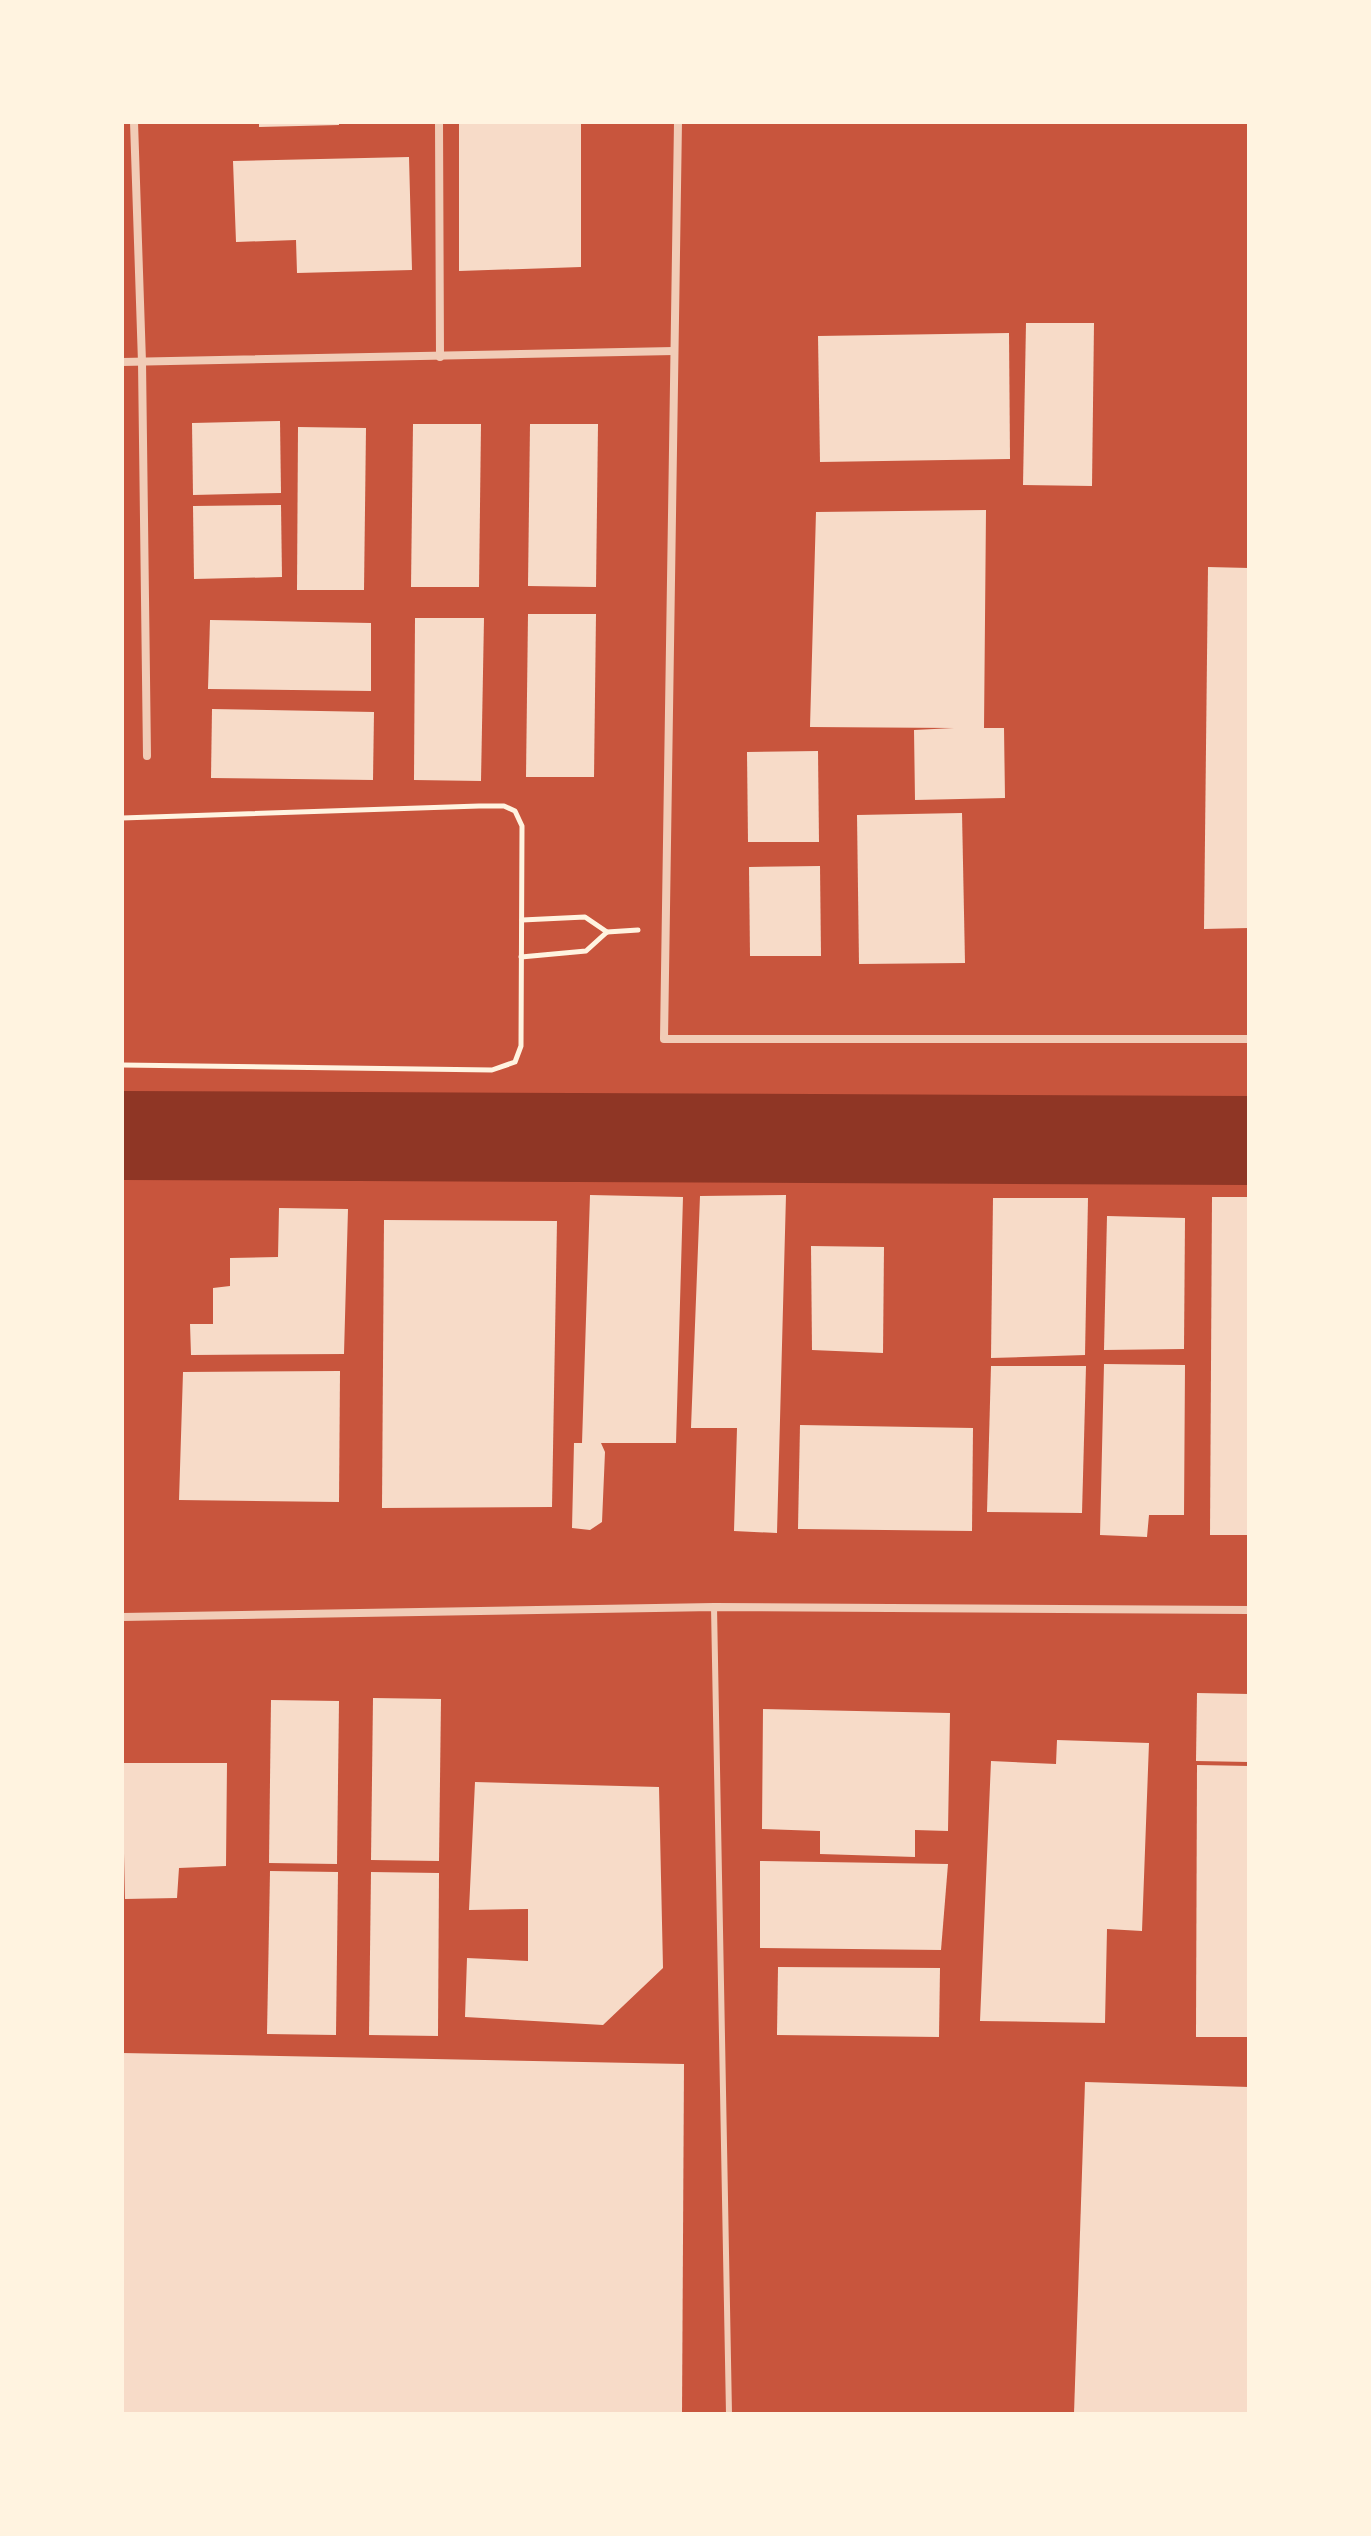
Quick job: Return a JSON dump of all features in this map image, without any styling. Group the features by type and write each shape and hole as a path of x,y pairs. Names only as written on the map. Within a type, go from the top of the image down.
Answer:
{"street":[{"path":"134,122 142,362 147,756"},
{"path":"439,122 440,357"},
{"path":"678,122 664,1039 1249,1039"},
{"path":"122,362 674,351"},
{"path":"122,1617 714,1607 1249,1610"}],"lane":[{"path":"714,1607 729,2414"}],"path":[{"path":"122,818 504,806 515,811 522,826 521,1046 515,1062 492,1070 122,1065"},
{"path":"521,957 586,951 607,932 585,917 522,920"}],"shaded area":[{"path":"122,1091 1249,1096 1249,1185 122,1180"}],"building":[{"path":"259,122 339,122 339,125 259,127"},
{"path":"459,122 581,122 581,267 459,271"},
{"path":"409,157 412,270 297,273 296,240 236,242 233,161"},
{"path":"1026,323 1094,323 1092,486 1023,485"},
{"path":"1009,333 1010,459 820,462 818,336"},
{"path":"280,421 281,493 193,495 192,423"},
{"path":"413,424 481,424 479,587 411,587"},
{"path":"530,424 598,424 596,587 528,586"},
{"path":"298,427 366,428 364,590 297,590"},
{"path":"281,505 282,577 194,579 193,506"},
{"path":"986,510 984,728 1004,728 1005,798 915,800 914,730 954,728 810,727 816,512"},
{"path":"1208,567 1249,568 1249,928 1204,929"},
{"path":"528,614 596,614 594,777 526,777"},
{"path":"415,618 484,618 481,781 414,780"},
{"path":"210,620 371,623 371,691 208,689"},
{"path":"212,709 374,712 373,780 211,778"},
{"path":"818,751 819,842 748,842 747,752"},
{"path":"962,813 965,963 859,964 857,815"},
{"path":"820,866 821,956 750,956 749,867"},
{"path":"590,1195 683,1197 676,1443 601,1443 605,1452 602,1522 590,1530 572,1528 574,1443 582,1443"},
{"path":"786,1195 777,1533 734,1531 737,1428 691,1428 700,1196"},
{"path":"1212,1197 1249,1197 1249,1535 1210,1535"},
{"path":"993,1198 1088,1198 1085,1355 991,1358"},
{"path":"279,1208 348,1209 344,1354 191,1355 190,1324 213,1324 213,1288 230,1286 230,1258 278,1257"},
{"path":"1107,1216 1185,1218 1184,1349 1104,1350"},
{"path":"384,1220 557,1221 552,1507 382,1508"},
{"path":"811,1246 884,1247 883,1353 812,1350"},
{"path":"1104,1364 1185,1365 1184,1515 1149,1515 1147,1537 1100,1535"},
{"path":"991,1366 1086,1366 1082,1513 987,1512"},
{"path":"340,1371 339,1502 179,1500 183,1372"},
{"path":"800,1425 973,1428 972,1531 798,1529"},
{"path":"1197,1693 1249,1694 1249,1762 1196,1761"},
{"path":"373,1698 441,1699 439,1861 371,1860"},
{"path":"271,1700 339,1701 337,1864 269,1863"},
{"path":"763,1709 950,1713 948,1831 915,1830 915,1857 820,1854 820,1831 762,1829"},
{"path":"1057,1740 1149,1743 1142,1931 1107,1929 1105,2023 980,2021 991,1761 1056,1764"},
{"path":"122,1763 227,1763 226,1866 179,1868 177,1898 125,1899"},
{"path":"1197,1765 1249,1766 1249,2037 1196,2037"},
{"path":"475,1782 659,1787 663,1968 603,2025 465,2017 467,1958 528,1961 528,1909 469,1910"},
{"path":"760,1861 948,1864 941,1950 760,1948"},
{"path":"270,1871 338,1872 336,2035 267,2034"},
{"path":"371,1872 439,1873 438,2036 369,2035"},
{"path":"778,1967 940,1968 939,2037 777,2035"},
{"path":"122,2053 684,2064 682,2414 122,2414"},
{"path":"1085,2082 1249,2087 1249,2414 1074,2414"}]}
